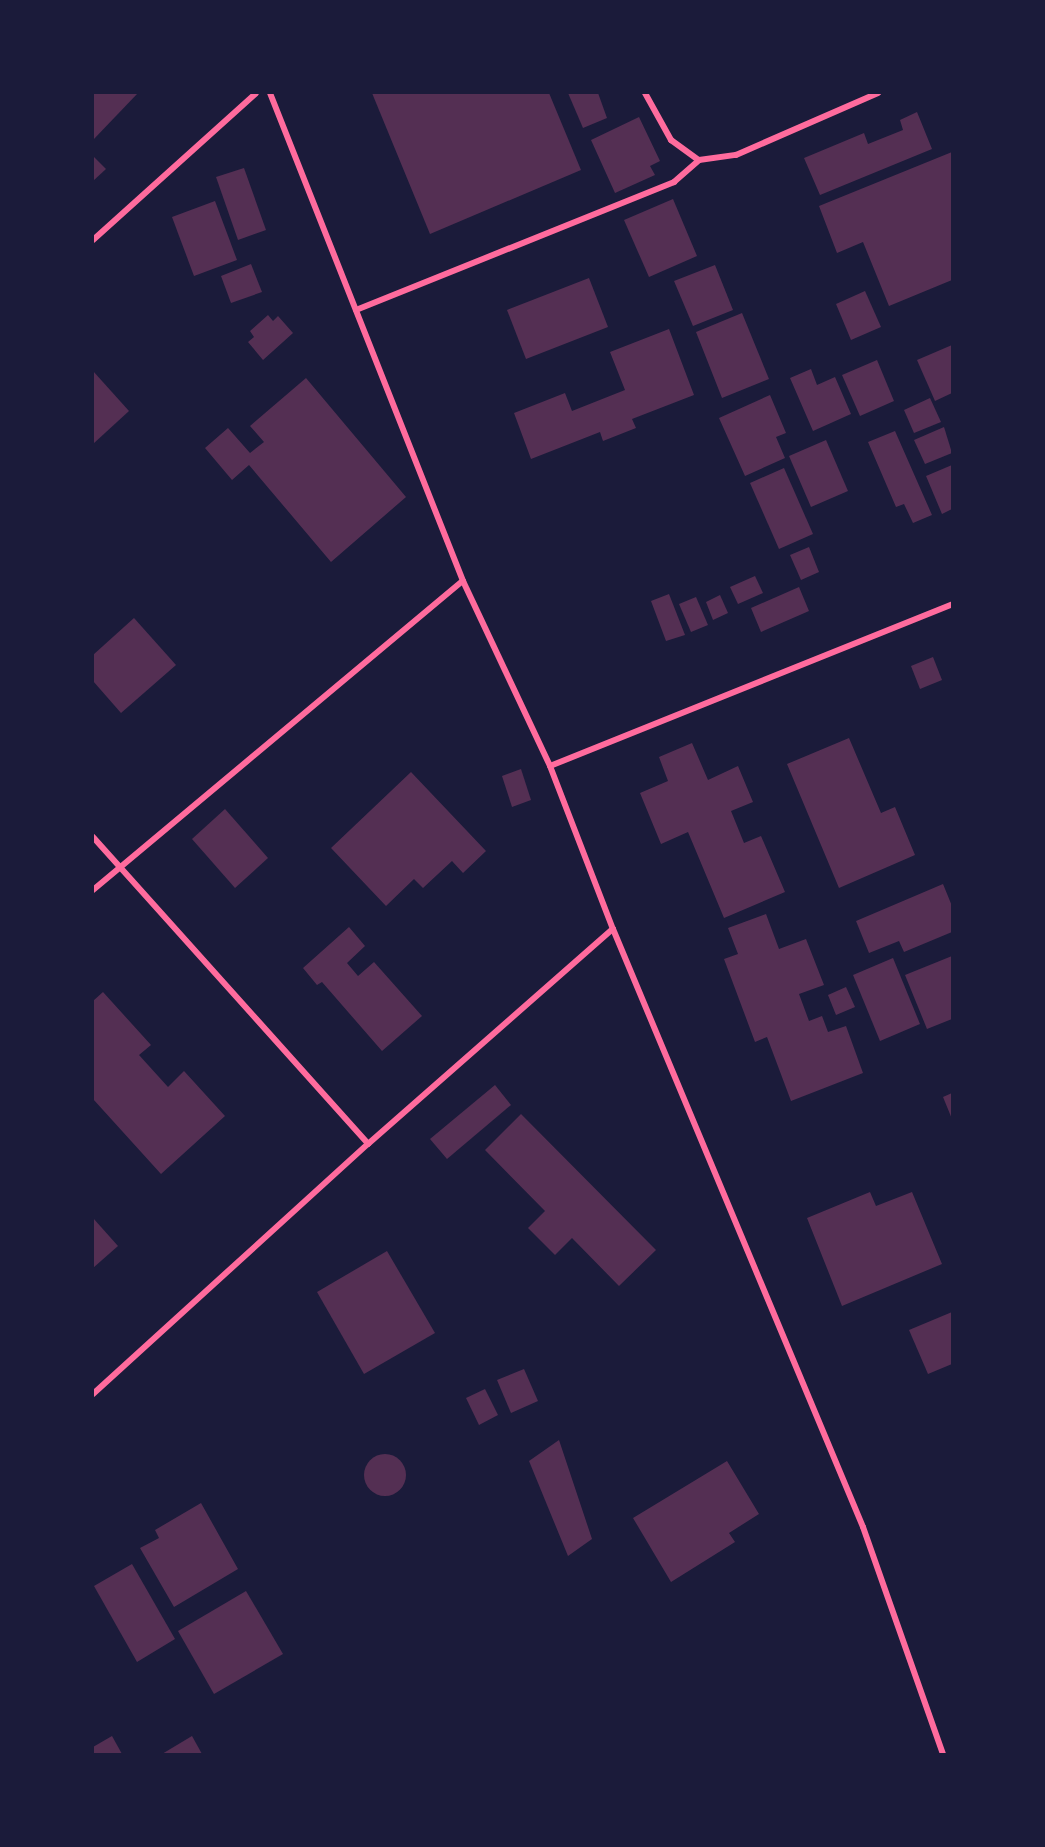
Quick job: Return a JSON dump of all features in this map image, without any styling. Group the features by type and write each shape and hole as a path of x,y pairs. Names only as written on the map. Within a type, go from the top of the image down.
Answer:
{"street":[{"path":"93,240 256,93"},
{"path":"270,93 463,580 550,766 613,929 863,1527 943,1754"},
{"path":"645,93 671,140 699,160"},
{"path":"356,310 674,182 699,160 736,156 878,93"},
{"path":"93,890 463,580"},
{"path":"550,766 952,604"},
{"path":"93,837 368,1144"},
{"path":"93,1394 368,1144 613,929"}],"building":[{"path":"93,93 138,93 93,140"},
{"path":"372,93 549,93 581,170 430,234"},
{"path":"568,93 598,93 607,118 583,128"},
{"path":"917,112 932,149 820,195 804,158 864,133 868,144 903,130 900,120"},
{"path":"639,117 660,161 650,166 655,175 615,193 591,140"},
{"path":"952,152 952,280 889,306 863,242 837,253 819,206"},
{"path":"93,156 106,169 93,181"},
{"path":"244,168 266,230 238,240 216,177"},
{"path":"673,199 697,256 649,277 624,220"},
{"path":"215,201 237,260 194,276 172,217"},
{"path":"251,264 262,292 231,303 221,276"},
{"path":"715,265 733,310 693,326 674,281"},
{"path":"589,278 608,327 526,359 507,310"},
{"path":"865,291 881,327 851,340 836,304"},
{"path":"742,313 769,379 722,398 696,332"},
{"path":"268,315 273,321 278,316 293,333 263,360 248,342 254,337 250,331"},
{"path":"669,329 694,395 632,419 636,428 603,441 600,432 531,459 514,413 565,393 572,411 625,390 610,352"},
{"path":"952,345 952,393 935,401 917,360"},
{"path":"877,360 894,401 860,416 842,375"},
{"path":"811,369 817,385 835,377 851,414 813,431 790,378"},
{"path":"93,371 129,411 93,444"},
{"path":"306,378 406,497 331,562 249,465 232,480 205,448 228,428 250,453 264,442 250,426"},
{"path":"770,395 786,433 776,437 785,458 745,476 719,418"},
{"path":"930,398 941,422 914,433 904,410"},
{"path":"944,427 952,453 925,464 914,440"},
{"path":"895,431 932,515 913,523 904,504 896,507 868,442"},
{"path":"826,440 848,491 811,507 789,456"},
{"path":"952,465 952,509 942,514 926,476"},
{"path":"784,468 813,534 779,549 750,483"},
{"path":"809,547 819,572 801,580 790,555"},
{"path":"755,576 763,593 738,604 730,587"},
{"path":"799,587 809,611 761,632 751,608"},
{"path":"669,594 685,635 666,641 651,601"},
{"path":"720,595 728,613 713,620 706,602"},
{"path":"696,597 708,625 691,632 679,604"},
{"path":"134,618 176,665 121,713 93,681 93,655"},
{"path":"933,657 942,680 920,689 911,666"},
{"path":"849,738 881,813 895,807 915,855 839,888 787,764"},
{"path":"692,743 708,780 738,766 753,802 731,811 744,843 761,836 785,892 724,918 688,832 661,844 640,793 668,781 659,757"},
{"path":"521,769 531,800 512,807 502,776"},
{"path":"411,772 486,851 463,873 452,861 423,888 414,879 386,906 331,848"},
{"path":"225,809 268,858 235,888 192,839"},
{"path":"943,884 952,906 952,932 904,952 899,941 869,953 856,921"},
{"path":"766,914 779,949 806,939 824,985 799,994 809,1021 822,1016 828,1032 846,1026 863,1073 791,1101 767,1037 755,1042 724,959 738,954 728,928"},
{"path":"349,927 365,946 347,963 358,976 374,962 422,1016 382,1051 322,982 317,985 303,968"},
{"path":"952,956 952,1019 927,1029 905,975"},
{"path":"893,958 920,1024 880,1041 853,975"},
{"path":"846,987 855,1007 836,1015 828,995"},
{"path":"103,992 151,1045 139,1055 168,1087 184,1071 225,1116 161,1174 93,1099 93,1001"},
{"path":"495,1085 511,1105 447,1159 430,1139"},
{"path":"952,1093 952,1119 943,1097"},
{"path":"521,1114 656,1250 619,1286 572,1238 555,1255 528,1228 545,1211 485,1150"},
{"path":"870,1192 876,1206 912,1192 942,1264 842,1306 807,1218"},
{"path":"93,1218 118,1246 93,1268"},
{"path":"387,1251 435,1333 364,1374 317,1292"},
{"path":"952,1312 952,1364 928,1374 909,1330"},
{"path":"524,1369 538,1401 511,1413 497,1380"},
{"path":"485,1389 498,1415 479,1425 466,1398"},
{"path":"559,1440 592,1539 568,1556 529,1461"},
{"path":"385,1454 400,1460 406,1475 400,1490 385,1496 370,1490 364,1475 370,1460"},
{"path":"727,1461 759,1514 729,1533 735,1542 671,1582 633,1518"},
{"path":"201,1503 238,1569 174,1607 140,1548 159,1538 155,1530"},
{"path":"132,1564 175,1639 137,1662 94,1586"},
{"path":"246,1591 283,1654 214,1694 178,1631"},
{"path":"112,1736 122,1754 93,1754 93,1747"},
{"path":"192,1736 202,1754 162,1754"}]}
